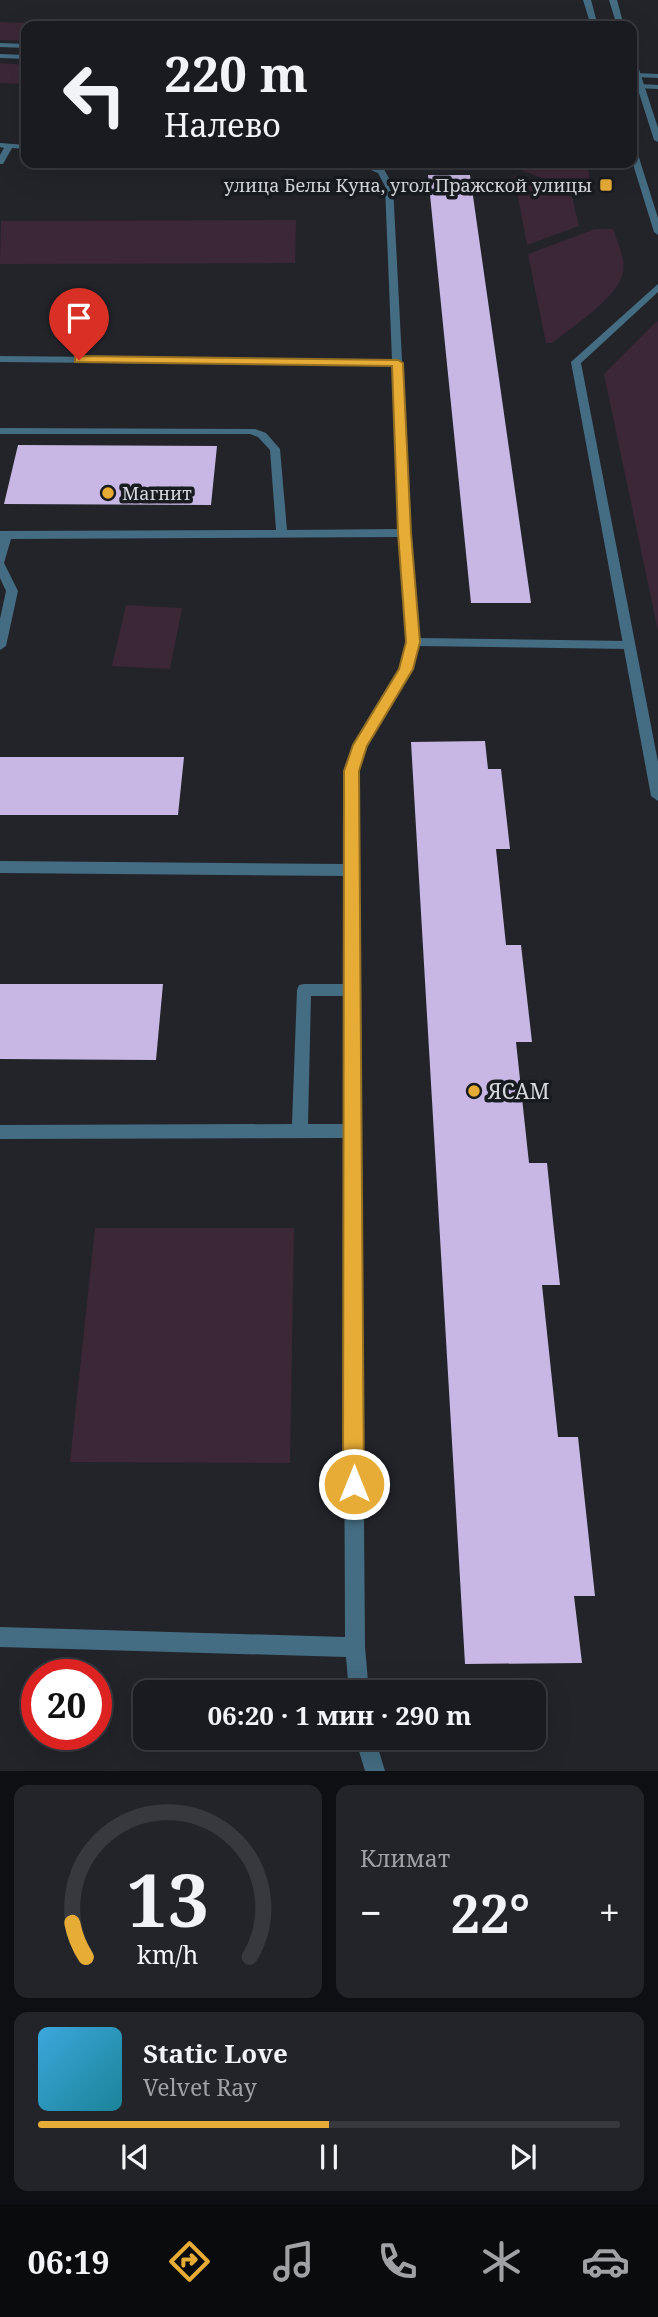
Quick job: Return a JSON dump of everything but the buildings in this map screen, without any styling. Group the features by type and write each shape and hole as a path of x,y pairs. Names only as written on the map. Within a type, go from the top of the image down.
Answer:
{"street":[{"path":"587,0 593,21"},
{"path":"613,0 619,21"},
{"path":"0,45 21,46"},
{"path":"0,56 21,57"},
{"path":"637,75 658,76"},
{"path":"637,86 658,87"},
{"path":"637,88 658,140"},
{"path":"0,162 5,146"},
{"path":"637,164 658,232"},
{"path":"358,1680 355,1647 351,1131 351,771 360,745 406,669 413,642 405,533 389,186 381,171 373,168"},
{"path":"658,287 576,362 658,796"},
{"path":"0,359 398,363"},
{"path":"0,431 251,431 262,435 275,449 282,535"},
{"path":"0,646 12,591 0,563 3,535 405,533"},
{"path":"413,642 628,645"},
{"path":"0,867 351,870"},
{"path":"300,1131 304,990 351,990"},
{"path":"0,1132 351,1131"},
{"path":"0,1637 355,1647"},
{"path":"369,1750 375,1771"}],"shaded area":[{"path":"0,22 21,23 21,41 0,40"},
{"path":"0,63 21,65 21,84 0,83"},
{"path":"516,168 588,168 592,193 578,192"},
{"path":"514,175 572,197 579,226 527,245"},
{"path":"296,220 295,263 0,264 1,221"},
{"path":"595,229 613,229 623,261 620,282 594,311 552,343 546,343 528,254"},
{"path":"658,322 658,631 604,374"},
{"path":"126,605 182,608 170,669 112,666"},
{"path":"95,1228 294,1228 290,1463 70,1462"}],"place":[{"name":"улица Белы Куна, угол Пражской улицы","path":"606,185"},
{"name":"Магнит","path":"108,493"},
{"name":"ЯСАМ","path":"474,1091"}],"route":[{"path":"79,360 398,363 405,533 413,642 406,669 360,745 351,771 354,1484"}]}
